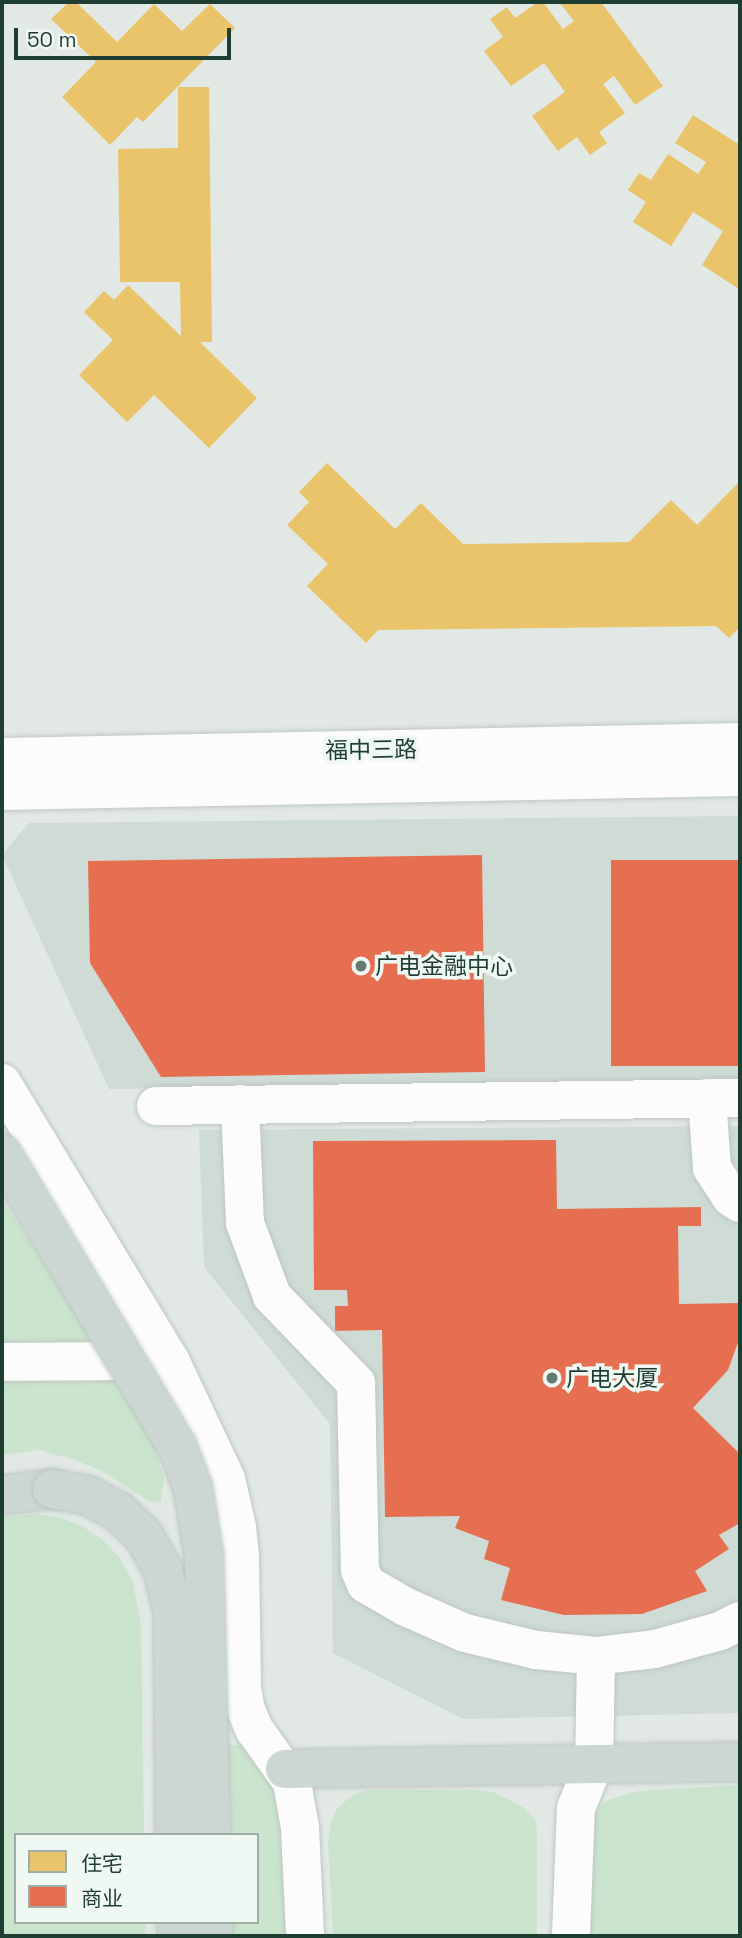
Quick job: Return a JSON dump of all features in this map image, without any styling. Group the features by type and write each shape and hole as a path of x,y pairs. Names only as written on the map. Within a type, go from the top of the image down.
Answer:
{"main road":[{"path":"2,1154 177,1446 193,1488 204,1557 211,1833"},
{"path":"2,1495 52,1489 87,1495 119,1512 144,1536 163,1570 173,1612 176,1833"},
{"path":"285,1769 740,1762"}],"street":[{"name":"福中三路","path":"2,757 740,742"},
{"name":"福中三路","path":"11,793 740,777"},
{"path":"2,1083 170,1360 226,1479 237,1527 240,1556 242,1688 246,1710 254,1729 292,1782 300,1828 305,1936"},
{"path":"156,1106 724,1098 712,1168 731,1197 740,1203"},
{"path":"240,1104 245,1223 272,1296 356,1383 360,1570 366,1584 406,1607 465,1633 536,1650 596,1656 654,1650 720,1631 740,1621"},
{"path":"2,1362 170,1360"},
{"path":"571,1936 576,1808 594,1764 596,1656"}],"shaded area":[{"path":"740,816 740,1081 109,1089 2,855 29,823"},
{"path":"740,1126 740,1713 463,1719 333,1653 330,1424 204,1267 199,1130"}],"green space":[{"path":"2,1199 145,1419 164,1477 161,1502 149,1501 100,1470 75,1460 39,1450 2,1455"},
{"path":"34,1514 59,1517 82,1526 104,1541 119,1557 132,1579 141,1624 144,1833 14,1833 14,1924 145,1924 146,1936 2,1936 2,1517"},
{"path":"228,1745 250,1745 275,1765 293,1936 232,1936 232,1924 259,1924 259,1833 231,1833"},
{"path":"740,1785 740,1936 585,1936 591,1821 599,1808 608,1800 638,1791"},
{"path":"369,1790 479,1790 496,1793 524,1808 535,1819 537,1832 537,1936 333,1936 328,1842 331,1824 336,1810 351,1796"}],"building: 住宅":[{"path":"69,2 76,2 117,42 154,4 182,31 210,4 235,28 143,122 137,117 110,145 62,97 96,62 51,19"},
{"path":"538,2 543,2 563,29 574,21 559,2 601,2 663,86 635,105 614,76 603,84 625,113 599,132 607,143 590,155 577,137 558,151 532,116 565,92 544,63 511,86 484,51 503,37 490,19 507,7 515,18"},
{"path":"178,87 209,87 212,342 200,342 257,398 209,448 154,395 127,422 79,375 113,340 84,312 104,291 114,300 128,285 181,336 180,282 120,282 118,149 178,148"},
{"path":"693,115 740,145 739,289 702,265 723,231 693,212 671,246 633,222 646,202 628,190 639,173 651,180 668,154 698,174 706,162 675,143"},
{"path":"327,463 395,529 421,503 463,544 629,542 671,500 697,525 740,481 740,627 729,638 716,626 378,630 366,643 307,586 328,564 287,525 309,502 299,492"}],"building: 商业":[{"name":"广电金融中心","path":"482,855 485,1072 161,1077 90,963 88,861"},
{"path":"611,860 740,860 740,1066 611,1066"},
{"name":"广电大厦","path":"556,1140 557,1209 701,1207 701,1226 678,1226 679,1304 740,1303 740,1337 728,1370 693,1408 740,1454 740,1523 719,1535 729,1549 695,1571 707,1591 642,1614 564,1615 501,1600 510,1568 484,1559 489,1541 455,1528 460,1516 385,1517 382,1330 335,1331 335,1306 348,1306 347,1290 314,1290 313,1141"}],"place":[{"name":"广电金融中心","path":"361,966"},
{"name":"广电大厦","path":"552,1378"}]}
